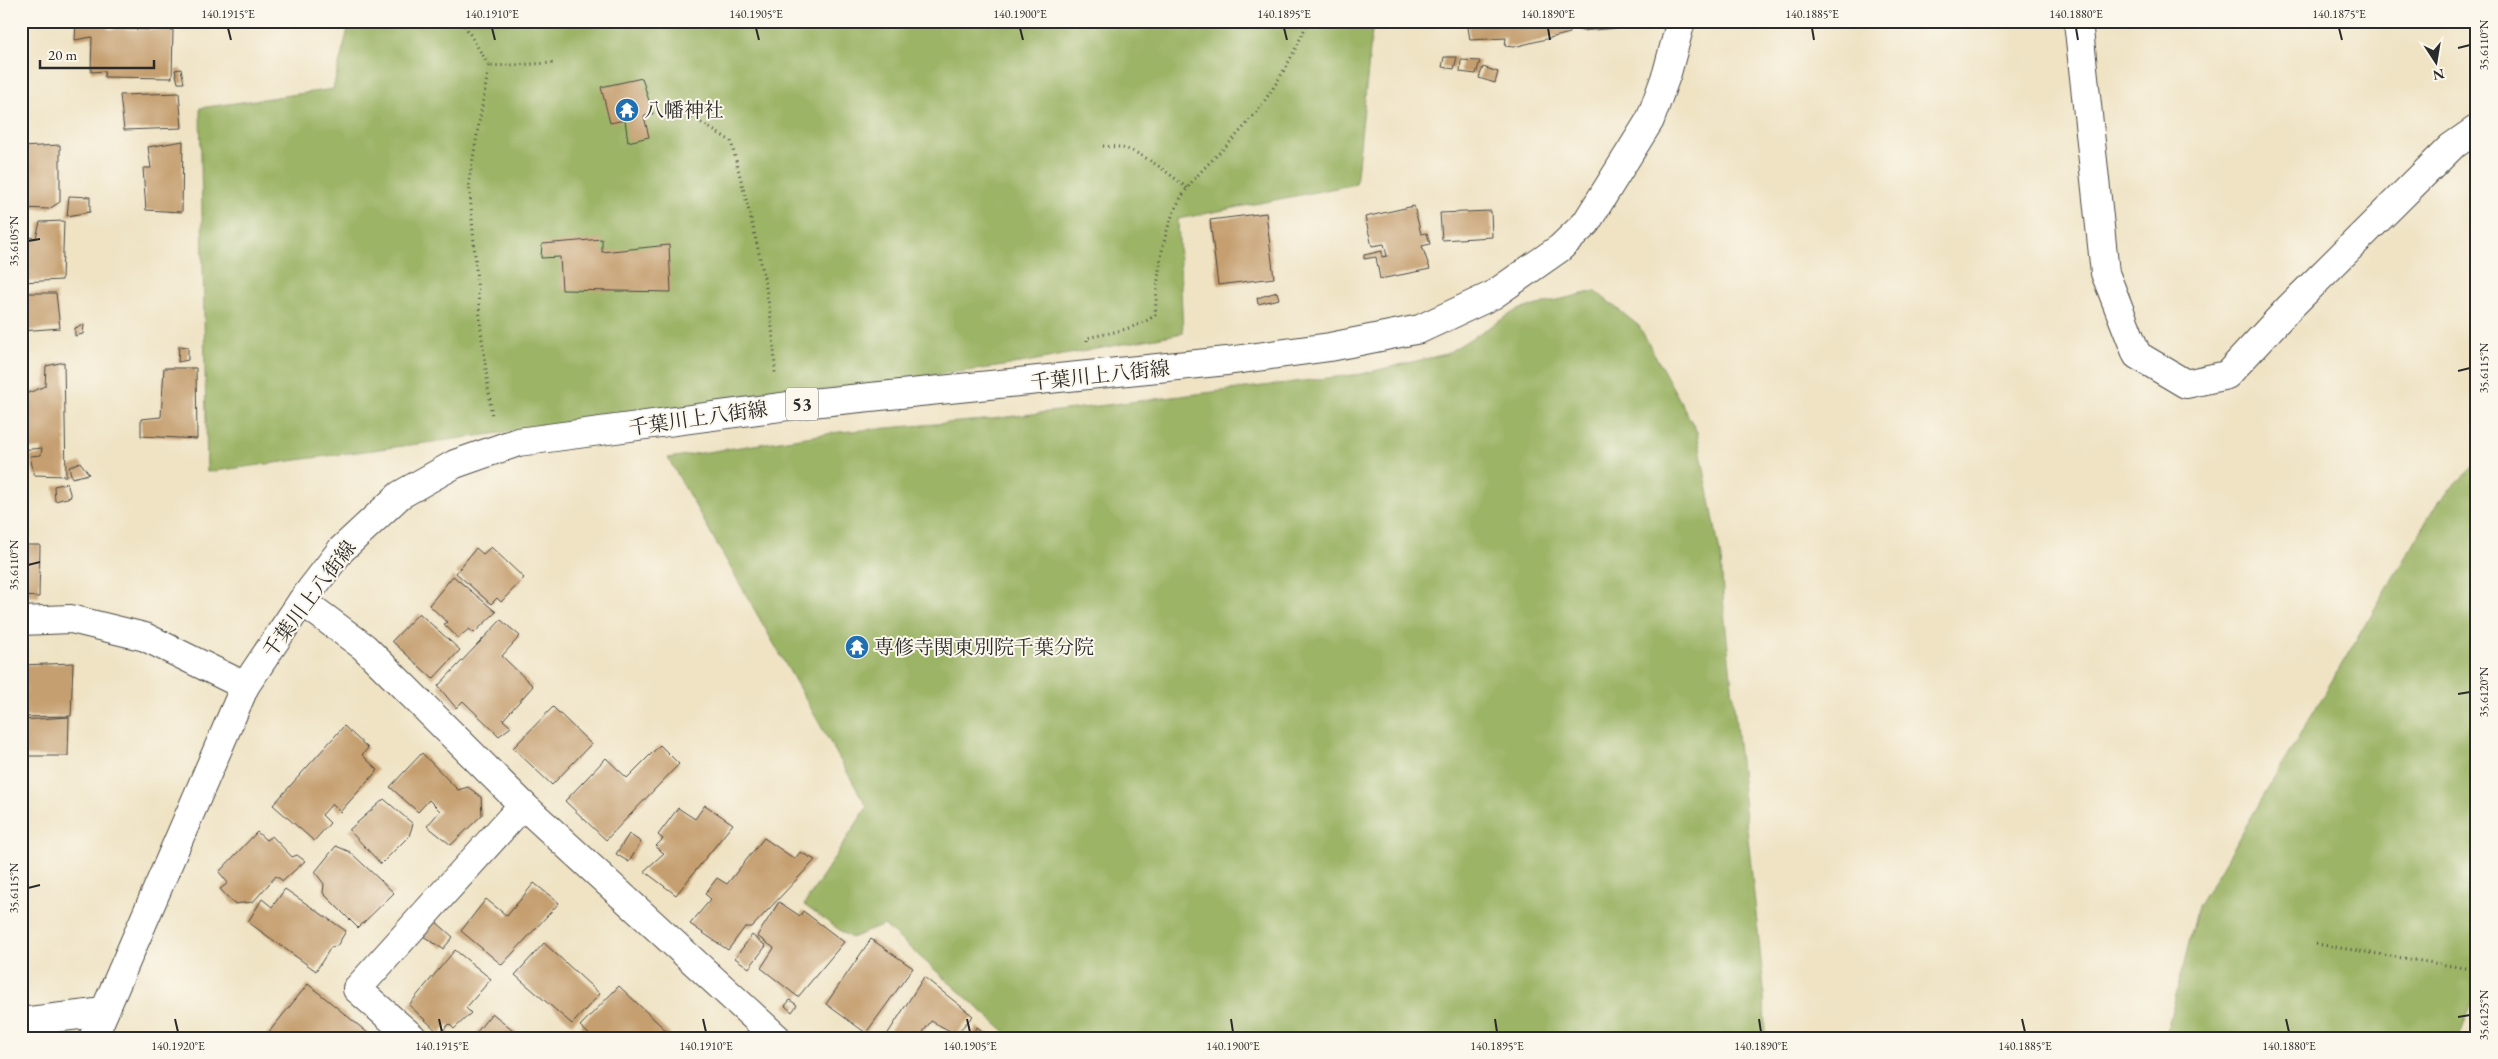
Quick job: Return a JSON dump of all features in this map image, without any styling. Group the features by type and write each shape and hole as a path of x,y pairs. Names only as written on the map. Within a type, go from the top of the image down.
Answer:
{"main road":[{"name":"千葉川上八街線","path":"93,1038 245,686 302,601 341,550 400,494 455,464 518,442 793,405 1227,362 1330,347 1420,329 1493,295 1560,248 1586,223 1650,120 1667,73 1681,21"},
{"path":"2078,21 2105,273 2137,355 2186,384 2227,375 2289,308 2444,154 2477,129"},
{"path":"302,601 364,648 523,805 777,1038"},
{"path":"21,621 71,619 145,637 245,686"},
{"path":"413,1038 357,989 523,805"},
{"path":"21,1022 104,1012"}],"path":[{"path":"462,21 490,66 469,181 481,330 496,449"},
{"path":"1087,338 1120,330 1150,319 1155,315 1163,244 1178,202 1257,111 1280,81 1308,21"},
{"path":"490,66 555,64"},
{"path":"667,102 731,141 751,221 774,342"},
{"path":"1103,146 1123,148 1168,172 1188,189"},
{"path":"2316,944 2477,970"}],"green space":[{"path":"350,21 1373,21 1356,184 1178,219 1183,333 1004,366 207,472 200,108 333,89"},
{"path":"1595,291 1639,326 1697,432 1721,558 1724,611 1764,989 1765,1038 1012,1038 884,925 851,938 804,905 867,807 668,458 839,432 983,420 1361,374 1446,354 1517,310"},
{"path":"2477,463 2477,989 2459,1038 2165,1038 2198,907 2439,500"}],"building":[{"path":"76,21 106,21 108,29 173,30 172,78 104,77 105,71 91,72 92,37 75,40"},
{"path":"1467,21 1569,21 1570,33 1514,47 1505,46 1506,38 1470,40"},
{"path":"1580,21 1630,21 1630,27 1581,31"},
{"path":"1444,57 1457,57 1454,69 1442,67"},
{"path":"1461,60 1480,61 1476,74 1460,72"},
{"path":"1483,67 1498,72 1495,83 1479,78"},
{"path":"181,69 184,83 178,83 175,70"},
{"path":"642,78 653,114 644,116 649,137 628,142 625,120 610,123 601,87"},
{"path":"179,93 182,128 124,130 120,95"},
{"path":"183,141 182,212 146,210 143,168 151,168 148,147"},
{"path":"60,145 60,202 49,209 21,208 21,147"},
{"path":"69,196 90,197 90,212 67,216"},
{"path":"1414,206 1421,234 1427,233 1430,244 1422,246 1430,269 1380,279 1376,257 1364,259 1364,255 1382,251 1382,257 1387,256 1384,244 1372,246 1365,217"},
{"path":"1491,211 1492,237 1442,240 1440,213"},
{"path":"1266,213 1274,278 1218,285 1210,220"},
{"path":"64,221 62,280 21,282 21,237 36,238 40,222"},
{"path":"602,239 602,252 669,245 671,292 562,290 560,257 541,258 542,244"},
{"path":"1277,292 1279,299 1258,304 1257,298"},
{"path":"21,293 56,293 60,328 21,331"},
{"path":"84,325 83,334 75,336 75,328"},
{"path":"179,346 188,347 188,360 178,362"},
{"path":"64,362 66,476 34,475 30,456 41,455 42,448 21,450 21,396 45,386 46,366"},
{"path":"164,368 196,368 197,439 141,436 141,419 161,417"},
{"path":"80,462 89,474 72,478 69,467"},
{"path":"67,483 71,497 55,501 54,486"},
{"path":"21,545 40,545 39,597 21,596"},
{"path":"491,547 524,578 501,602 497,598 491,604 456,573 476,548 483,554"},
{"path":"453,576 496,612 474,633 469,629 458,638 444,624 447,622 429,605"},
{"path":"419,613 460,650 433,679 392,641"},
{"path":"501,620 520,636 502,656 533,686 503,720 511,727 499,736 463,701 456,708 438,686"},
{"path":"73,663 71,716 21,717 21,665"},
{"path":"553,707 591,744 552,785 513,748"},
{"path":"69,717 68,756 21,756 21,720"},
{"path":"344,726 368,748 362,755 378,770 340,812 332,804 322,815 330,823 314,841 273,805"},
{"path":"660,745 679,764 606,840 565,801 606,758 627,778"},
{"path":"422,753 458,790 468,787 481,797 482,815 451,845 427,826 440,811 429,800 418,812 390,787"},
{"path":"384,799 413,824 409,836 381,864 349,830"},
{"path":"705,805 733,824 676,895 644,871 664,853 655,847 663,839 658,835 678,808 695,819"},
{"path":"257,832 266,840 272,836 292,857 297,855 305,861 283,881 276,876 253,902 234,904 220,889 228,883 219,872"},
{"path":"629,834 641,842 629,862 616,854"},
{"path":"764,838 795,859 800,852 815,860 752,927 745,927 728,950 690,924 711,899 705,894 717,878 727,884"},
{"path":"336,846 350,852 394,893 358,928 323,893 324,884 315,872"},
{"path":"534,883 559,903 502,965 461,931 486,899 507,916"},
{"path":"285,889 346,931 337,946 331,947 316,971 248,922 262,899 272,907"},
{"path":"779,902 800,916 803,911 844,942 798,997 761,968 774,948 757,936"},
{"path":"434,920 453,937 443,949 423,936"},
{"path":"752,935 766,946 749,968 735,958"},
{"path":"871,939 913,968 866,1033 826,1004"},
{"path":"544,943 600,994 572,1024 515,975"},
{"path":"455,950 491,979 466,1008 471,1013 454,1029 449,1024 440,1034 409,1005"},
{"path":"924,977 973,1016 956,1034 931,1021 919,1038 885,1038"},
{"path":"308,984 374,1038 264,1038"},
{"path":"619,986 674,1038 593,1038 580,1026"},
{"path":"790,1000 797,1005 792,1012 785,1006"},
{"path":"492,1013 523,1038 472,1038"},
{"path":"977,1027 988,1035 986,1038 969,1038"}],"place":[{"name":"八幡神社","path":"627,110"},
{"name":"専修寺関東別院千葉分院","path":"857,647"}]}
